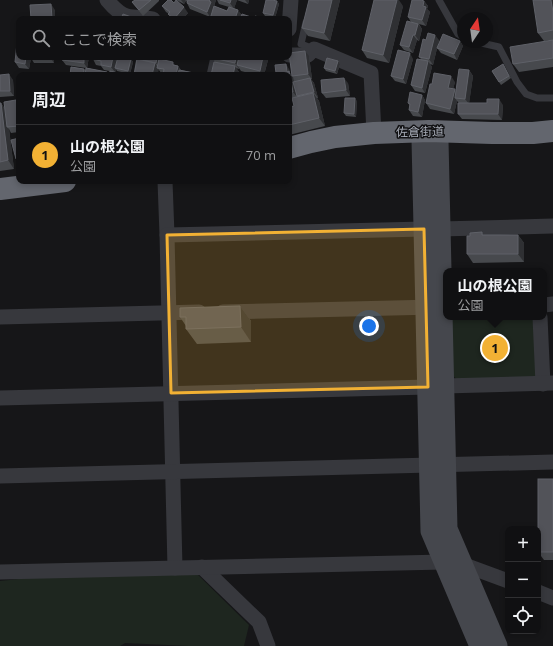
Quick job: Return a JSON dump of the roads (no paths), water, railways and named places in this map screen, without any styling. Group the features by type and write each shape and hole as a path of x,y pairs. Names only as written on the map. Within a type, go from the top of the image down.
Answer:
{"highway":[{"name":"佐倉街道","path":"292,147 335,137 374,133 429,131 533,133 553,131"},
{"path":"0,189 41,184"}],"street":[{"path":"107,0 114,7 132,10 143,16"},
{"path":"290,16 291,0"},
{"path":"292,55 308,55 314,49 371,73 374,133"},
{"path":"429,131 422,140 432,229 438,307 436,386 438,465 431,531 453,563 497,646"},
{"path":"165,184 175,568"},
{"path":"167,235 553,226"},
{"path":"0,317 438,307"},
{"path":"0,398 548,383 540,320"},
{"path":"0,476 553,462"},
{"path":"453,563 480,646"},
{"path":"0,572 453,563 505,580"},
{"path":"202,568 259,622 268,646"},
{"path":"541,593 553,598"}],"lane":[{"path":"439,0 457,32"},
{"path":"308,15 301,44 314,49"},
{"path":"493,46 499,47 517,82 526,94 537,98 553,98"},
{"path":"138,72 140,60"},
{"path":"211,72 213,60"}],"place":[{"name":"山の根公園","path":"495,348"}]}
